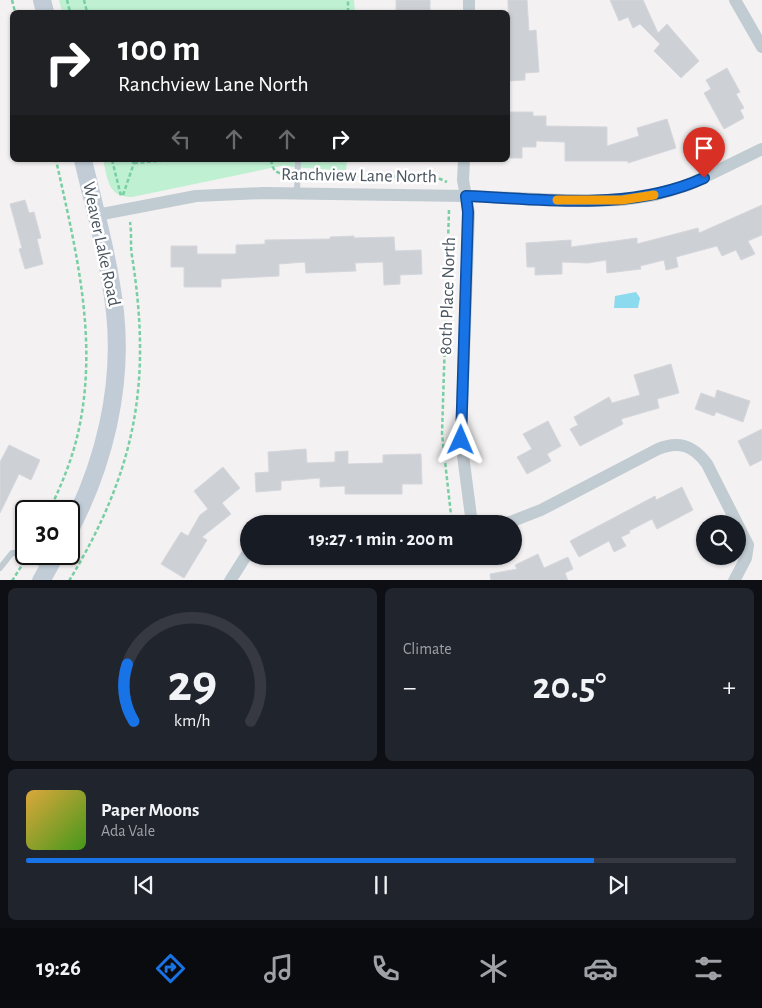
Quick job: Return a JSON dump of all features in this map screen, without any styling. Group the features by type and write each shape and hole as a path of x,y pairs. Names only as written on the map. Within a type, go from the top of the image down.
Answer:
{"main road":[{"name":"Weaver Lake Road","path":"80,507 97,469 110,418 116,366 115,313 107,261 84,162"}],"street":[{"path":"735,0 762,47"},
{"name":"Ranchview Lane North","path":"97,215 196,196 297,192 586,201 622,200 656,195 688,185 762,149"},
{"name":"80th Place North","path":"464,162 468,212 461,440 471,515"},
{"path":"522,517 541,510 671,443 686,445 698,452 748,545 746,558 734,580"},
{"path":"230,580 240,564"}],"lane":[{"path":"297,192 298,162"},
{"path":"0,568 12,553 19,553 49,567"}],"path":[{"path":"54,500 71,459 78,435 84,398 87,349 82,290 56,162"},
{"path":"120,195 124,194 133,162"},
{"path":"272,162 273,169 276,172 438,178 448,183 442,434 451,515"}],"green space":[{"path":"59,0 354,0 355,10 62,10"},
{"path":"104,162 347,162 346,171 281,166 132,197 118,194 110,186"}],"water":[{"path":"636,292 640,298 638,308 614,308 615,296"}],"building":[{"path":"396,0 430,0 430,10 396,10"},
{"path":"508,0 527,0 529,31 536,30 539,72 525,73 525,80 510,81 510,10 508,10"},
{"path":"610,0 643,0 658,33 667,24 699,61 681,78 654,51 660,44 640,24 633,28 628,17 619,21"},
{"path":"727,68 740,92 736,94 744,108 740,110 744,118 724,129 704,93 711,89 706,80"},
{"path":"510,112 533,112 533,116 546,116 546,126 607,127 607,146 639,136 637,128 667,119 676,148 628,163 628,161 565,161 565,142 536,141 536,147 522,147 522,158 510,158"},
{"path":"25,200 29,213 34,212 41,238 37,239 43,264 25,269 19,249 22,248 10,204"},
{"path":"762,205 762,235 748,241 755,254 741,260 736,250 722,256 717,246 676,257 678,267 666,270 664,260 640,266 641,269 607,273 606,260 588,263 562,262 562,274 535,275 535,267 527,267 526,243 571,240 571,247 637,238 637,244 698,228 699,233"},
{"path":"354,236 354,238 394,237 395,251 421,250 422,274 400,275 400,284 384,285 383,262 355,263 356,271 306,273 305,262 279,264 279,276 221,279 221,287 184,287 184,267 171,267 171,246 197,246 197,254 236,254 236,245 265,244 265,240 330,239 330,237"},
{"path":"671,364 679,393 657,399 659,408 621,419 623,424 580,446 570,429 578,425 574,417 609,397 612,403 640,395 634,375"},
{"path":"717,390 750,401 743,422 716,412 714,416 695,409 701,393 715,398"},
{"path":"548,421 561,446 547,454 551,461 527,474 517,457 532,449 523,434"},
{"path":"762,429 762,460 750,466 738,441"},
{"path":"9,445 40,460 31,480 19,474 0,513 0,462"},
{"path":"306,449 307,463 335,462 335,452 348,451 348,464 383,463 383,455 421,454 422,484 402,484 402,494 345,494 345,486 320,487 320,478 281,481 281,490 256,492 255,473 269,472 268,452"},
{"path":"223,467 240,488 222,503 231,514 202,537 207,540 184,578 161,564 181,532 188,536 200,515 208,509 194,491"},
{"path":"682,487 693,510 657,529 652,519 629,531 630,533 621,537 626,546 614,552 609,541 579,557 570,541 655,496 656,500"},
{"path":"538,554 544,568 568,557 573,569 565,573 568,580 491,580 490,574 517,569 515,565 522,565 522,562"}],"slow traffic":[{"path":"557,200 622,200 654,195"}],"route":[{"path":"461,440 468,212 466,196 586,201 622,200 656,195 704,178"}]}
